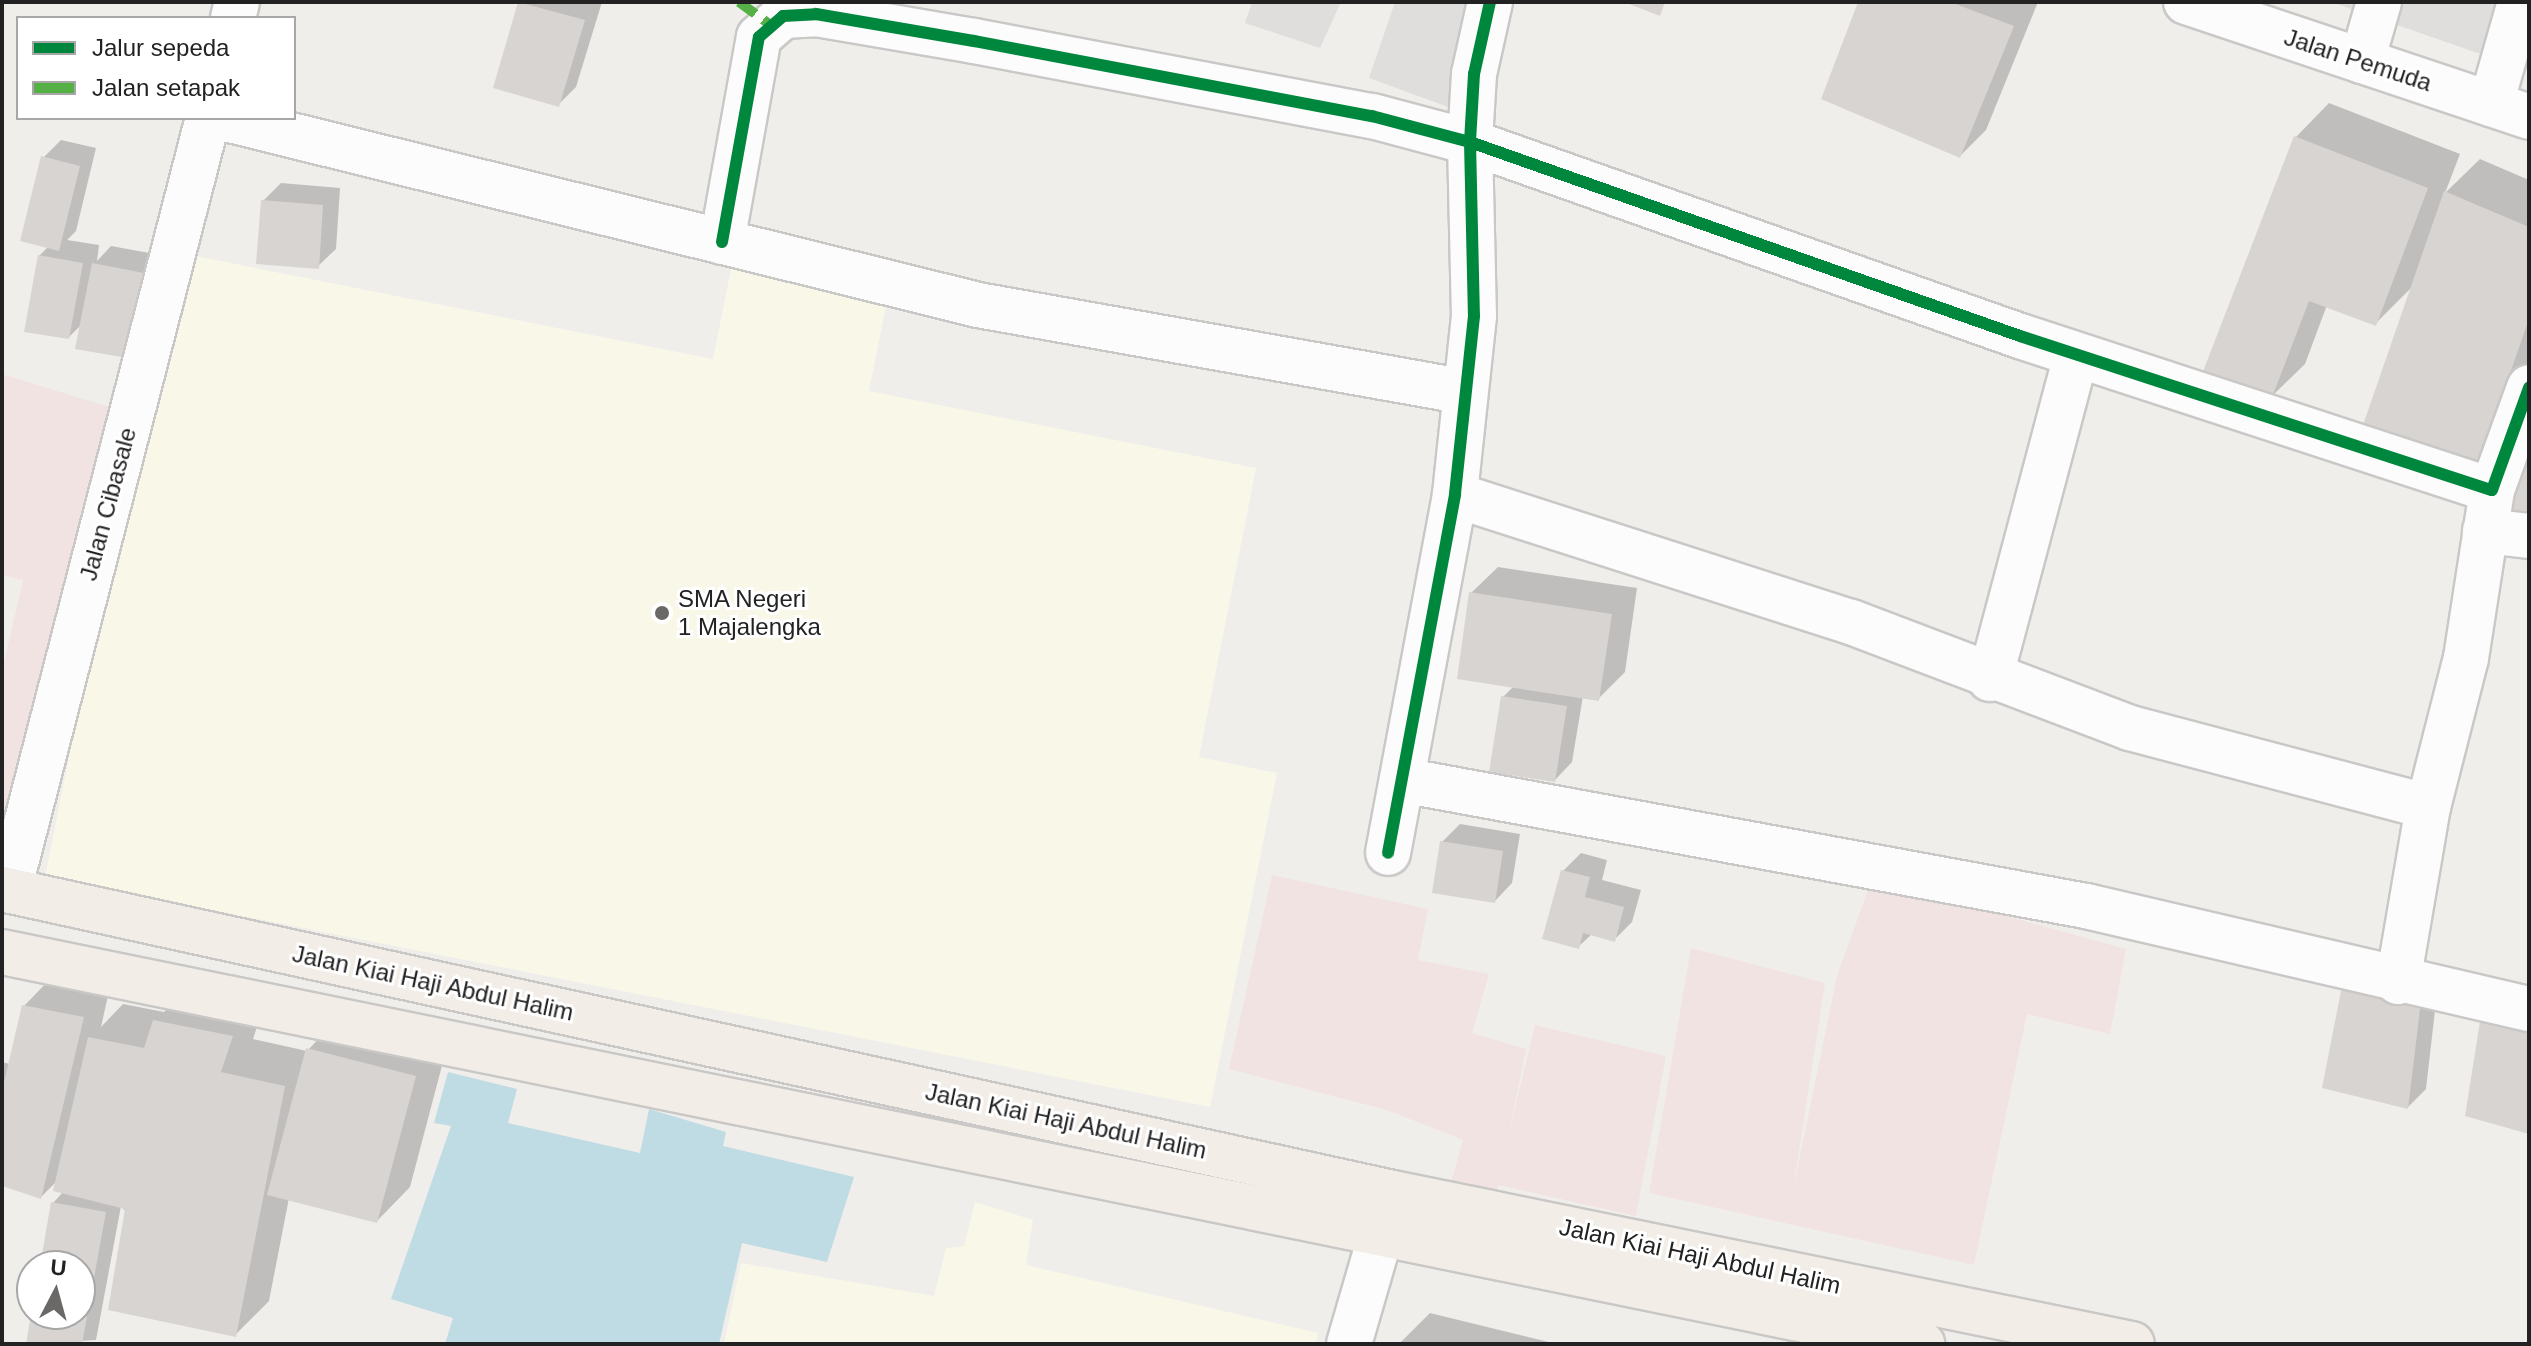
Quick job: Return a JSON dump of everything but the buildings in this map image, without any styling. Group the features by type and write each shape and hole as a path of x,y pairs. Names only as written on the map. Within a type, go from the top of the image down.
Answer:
{"main road":[{"name":"Jalan Kiai Haji Abdul Halim","path":"5,889 1393,1193 2132,1344"},
{"name":"Jalan Kiai Haji Abdul Halim","path":"2,952 1380,1237 1922,1344"}],"street":[{"path":"1388,853 1455,495 1474,316 1470,142 1474,74 1490,2"},
{"name":"Jalan Pemuda","path":"2186,2 2510,111"},
{"path":"2362,61 2379,2"},
{"path":"2510,111 2520,2"},
{"path":"722,242 759,37 754,13 816,14 1372,116 1470,142 2076,355 2489,511 2529,536"},
{"name":"Jalan Cibasale","path":"5,889 207,120"},
{"path":"230,120 978,305 1465,392"},
{"path":"1990,679 2076,355"},
{"path":"2398,982 2428,807 2466,658 2489,511 2529,388"},
{"path":"1455,495 1851,622 1990,679 2290,776 2428,807"},
{"path":"1402,780 2086,906 2398,982 2529,1009"},
{"path":"1349,1344 1380,1237"}],"shaded area":[{"path":"1252,2 1341,2 1320,48 1245,23"},
{"path":"1395,2 1469,2 1448,107 1369,78"},
{"path":"2331,2 2529,2 2529,71 2512,65"},
{"name":"SMA Negeri 1 Majalengka","path":"170,251 713,359 734,254 890,286 869,391 1256,468 1199,757 1277,773 1210,1107 45,877"},
{"path":"2,374 119,410 2,841 2,672 23,580 2,575"},
{"path":"1272,875 1428,909 1418,960 1489,974 1472,1033 1526,1049 1508,1137 1535,1025 1666,1056 1636,1216 1498,1185 1495,1197 1450,1186 1463,1140 1387,1110 1229,1069"},
{"path":"1872,879 2126,949 2110,1034 2027,1014 1974,1265 1649,1193 1691,948 1825,983 1793,1190 1837,976"},
{"path":"975,1202 1033,1220 1026,1265 1318,1333 1316,1344 724,1344 741,1263 934,1296 946,1248 964,1246"}],"water":[{"path":"448,1072 517,1089 508,1123 640,1153 649,1109 726,1132 723,1146 854,1177 827,1262 742,1243 719,1344 445,1344 453,1318 391,1299 451,1126 434,1123"}],"marked path":[{"path":"739,2 769,24"}],"cycle path":[{"path":"1490,2 1474,74 1470,142 2020,336 2492,490 2529,388"},
{"path":"722,242 759,37 783,16 816,14 974,41 1372,116 1470,142 1474,316 1455,495 1388,853"}],"place":[{"name":"SMA Negeri 1 Majalengka","path":"662,613"}]}
